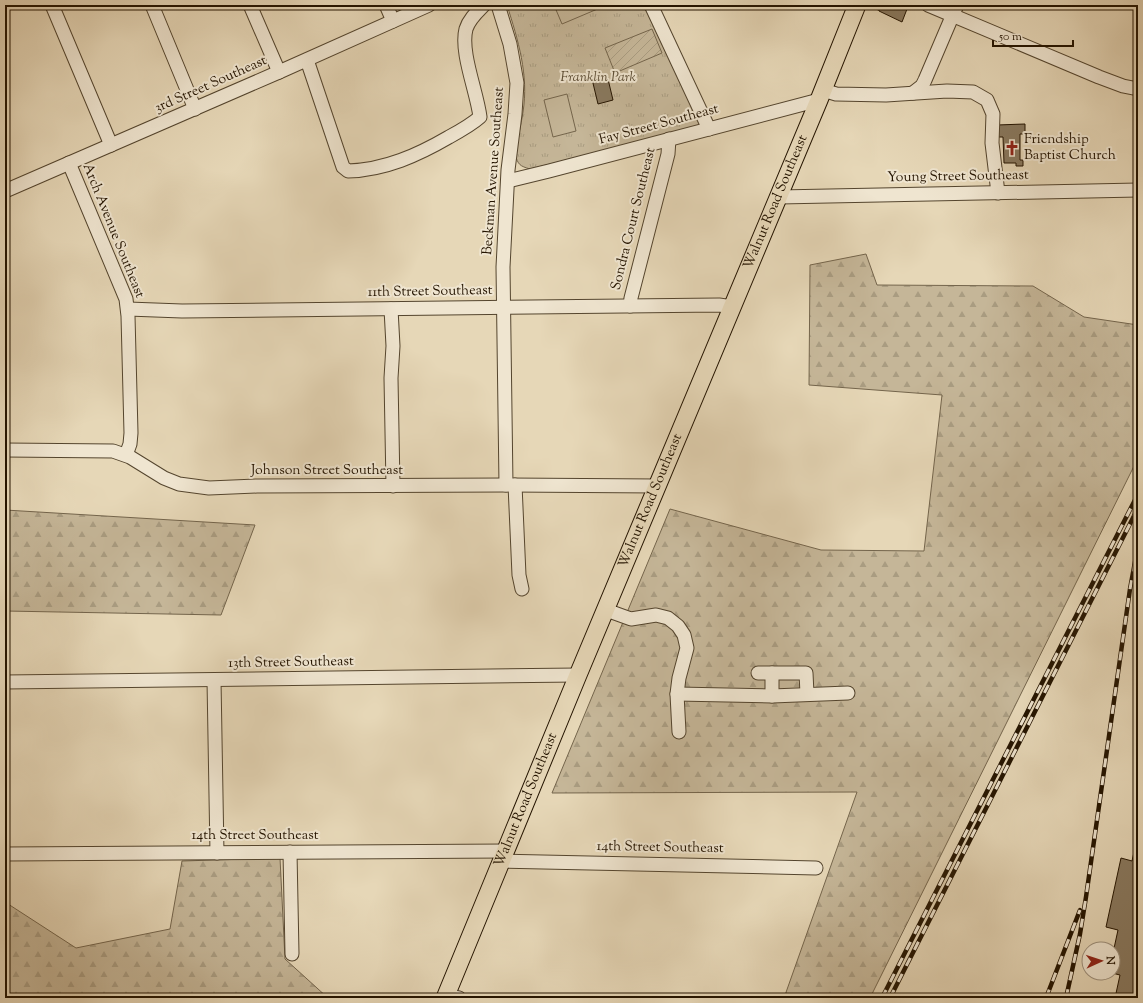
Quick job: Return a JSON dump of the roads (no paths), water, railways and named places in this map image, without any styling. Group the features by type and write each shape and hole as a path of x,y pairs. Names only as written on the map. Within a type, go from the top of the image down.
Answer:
{"main road":[{"name":"Walnut Road Southeast","path":"450,997 504,856 578,675 821,95 864,6"}],"street":[{"path":"52,5 112,145"},
{"path":"152,5 195,109"},
{"path":"250,5 279,72"},
{"path":"386,5 393,21"},
{"name":"3rd Street Southeast","path":"5,192 429,5"},
{"path":"307,60 343,166 348,171 364,171 397,163 437,144 474,123 480,117 464,42 466,28 473,16 484,5"},
{"name":"Beckman Avenue Southeast","path":"498,5 510,44 517,83 517,98 510,146 504,267 504,308 511,485 519,575 522,589"},
{"path":"651,5 709,129"},
{"path":"928,5 955,10 1117,84 1138,89"},
{"path":"913,93 922,86 955,10"},
{"path":"821,95 886,95 947,91 973,92 987,100 993,114 992,143 998,193"},
{"name":"Fay Street Southeast","path":"508,181 709,129 821,95"},
{"name":"Sondra Court Southeast","path":"630,306 668,154 668,139"},
{"name":"Arch Avenue Southeast","path":"69,163 126,299 128,309 131,433 130,444 126,455"},
{"name":"Young Street Southeast","path":"779,197 1138,190"},
{"name":"11th Street Southeast","path":"128,309 190,311 720,305 733,307"},
{"path":"391,309 393,346 391,378 393,486"},
{"name":"Johnson Street Southeast","path":"5,450 113,451 126,455 164,478 179,484 209,488 257,486 658,486"},
{"path":"606,610 631,619 656,616 668,618 678,626 684,635 687,648 679,678 679,732"},
{"path":"758,673 806,673 806,694"},
{"path":"772,673 772,696"},
{"name":"13th Street Southeast","path":"5,682 578,675"},
{"path":"214,680 217,853"},
{"path":"678,694 772,696 848,693"},
{"path":"290,852 292,954"},
{"name":"14th Street Southeast","path":"5,854 290,852 504,856 816,868"}],"railway":[{"path":"882,998 1138,494"},
{"path":"890,998 1138,508"},
{"path":"1066,998 1080,934 1086,897 1130,589 1138,546"},
{"path":"1046,998 1080,910"}],"place":[{"name":"Friendship Baptist Church","path":"1012,148"}],"park label":[{"name":"Franklin Park","path":"598,78"}]}
